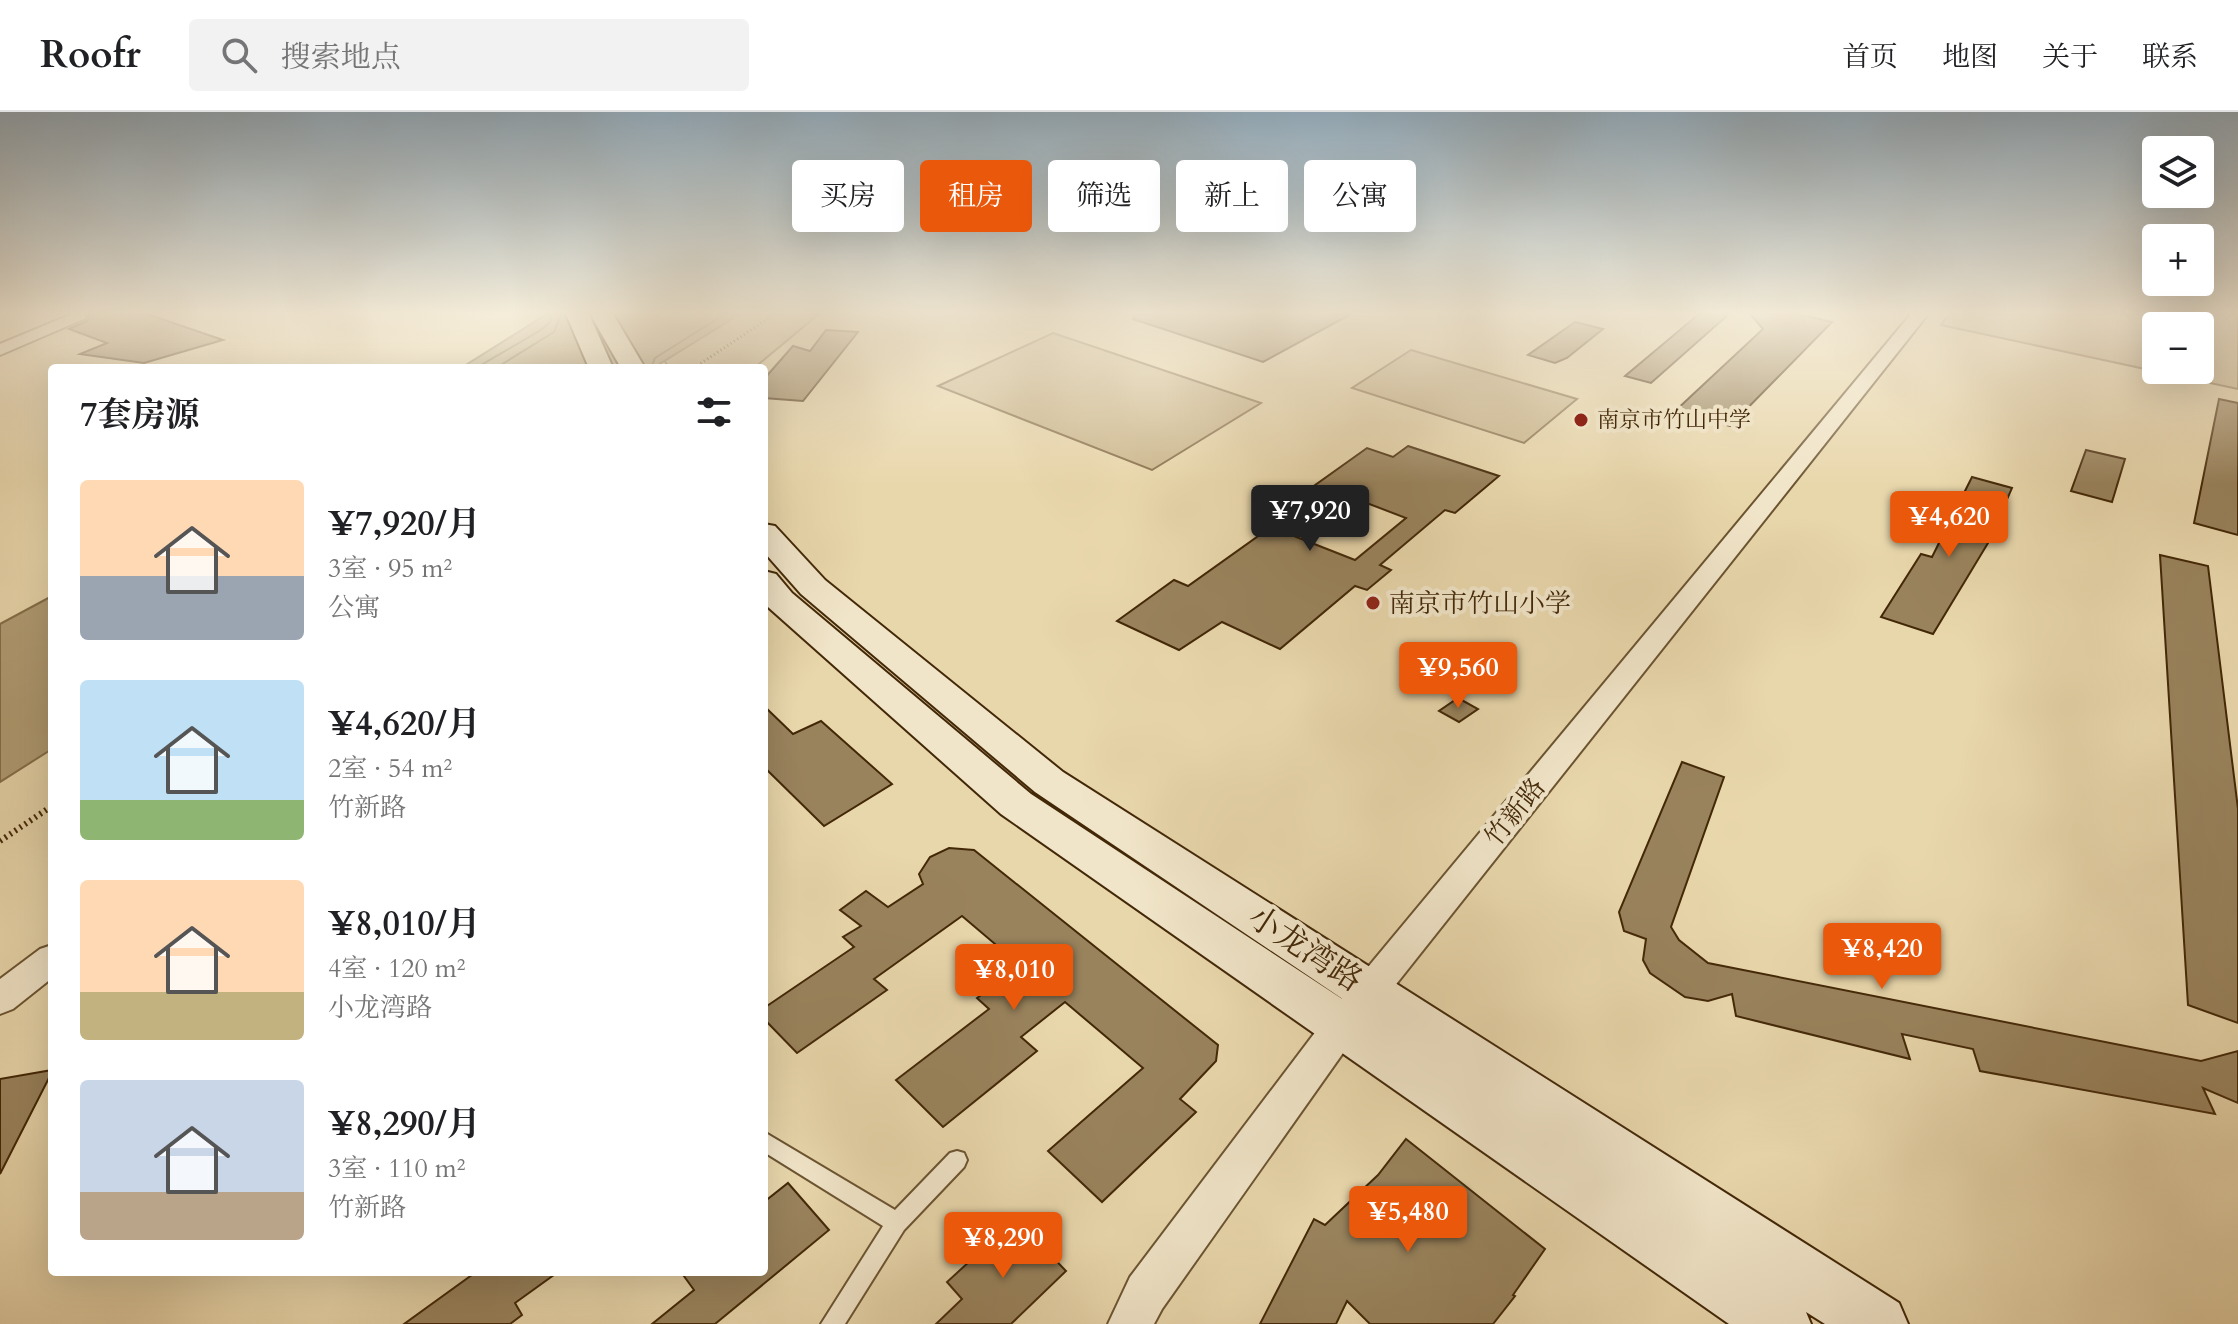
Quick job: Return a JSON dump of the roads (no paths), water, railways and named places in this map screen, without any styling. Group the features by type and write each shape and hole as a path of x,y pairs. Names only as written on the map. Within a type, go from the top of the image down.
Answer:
{"main road":[{"name":"小龙湾路","path":"768,537 813,587 1049,782 1781,1324"},
{"name":"小龙湾路","path":"768,586 780,600 1016,804 1878,1324"}],"street":[{"name":"竹新路","path":"1130,1324 1146,1293 1356,1008 1874,371"},
{"path":"0,999 48,962"}],"lane":[{"path":"768,1143 897,1223"},
{"path":"832,1324 897,1223 957,1160"}],"water":[{"path":"48,598 48,752 0,782 0,624"}],"place":[{"name":"南京市竹山中学","path":"1581,420"},
{"name":"南京市竹山小学","path":"1373,603"}]}
